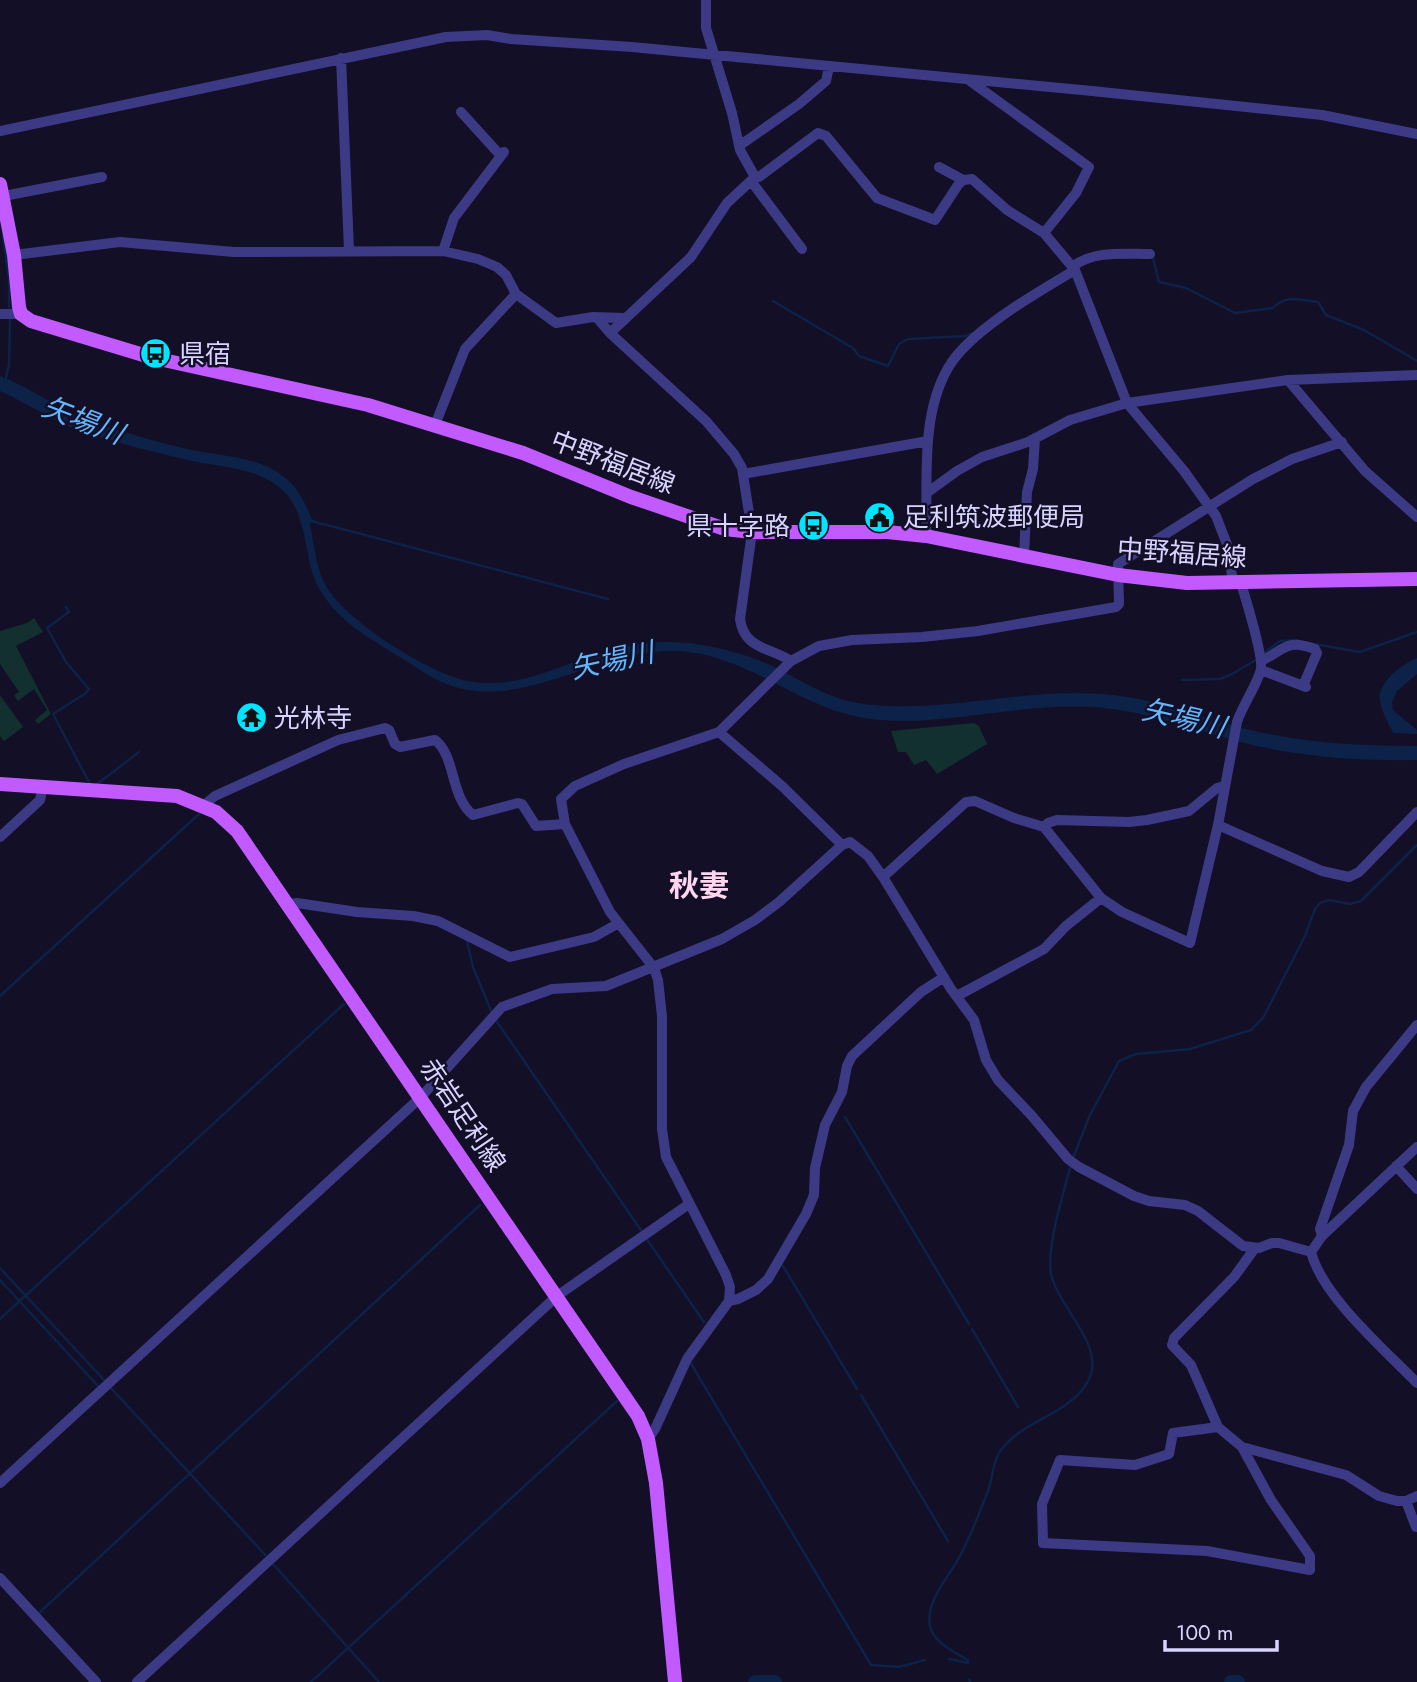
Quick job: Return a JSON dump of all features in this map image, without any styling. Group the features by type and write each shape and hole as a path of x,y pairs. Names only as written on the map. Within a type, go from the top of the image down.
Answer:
{"main road":[{"path":"2,190 21,314"},
{"name":"中野福居線","path":"21,314 39,324 150,357 368,405 435,425 523,453 631,497 725,529 751,532 887,532 926,537 1118,575 1187,583 1417,579"},
{"name":"赤岩足利線","path":"0,784 177,796 204,805 237,831 629,1402 648,1439 659,1510 674,1678"}],"street":[{"path":"706,0 705,22 726,90 739,146 753,179 802,249"},
{"path":"0,131 446,37 487,35 713,53 828,67 1310,114 1354,120 1417,134"},
{"path":"341,58 349,250"},
{"path":"739,146 799,104 826,80 828,67"},
{"path":"968,79 1089,167 1076,192 1044,233"},
{"path":"443,251 454,218 503,154 461,112"},
{"path":"610,333 691,257 727,203 753,179 818,133 826,136 877,198 935,220 963,180"},
{"path":"884,877 969,801 1044,827 1101,898 1122,912 1190,943 1218,825 1232,744 1245,700 1261,666 1284,645 1301,645 1315,649 1317,653 1305,687 1261,666 1228,547 1211,506 1127,403 1074,269 1044,233 1007,210 972,178 963,180 939,167"},
{"path":"2,190 102,177"},
{"path":"14,255 120,242 234,252 443,251 478,258 498,267 506,275 516,294 556,323 593,317 624,318"},
{"path":"926,537 928,441 940,386 947,369 959,352 1001,317 1074,269 1080,261 1095,256 1150,254"},
{"path":"435,425 465,349 516,294"},
{"path":"0,314 21,314"},
{"path":"598,319 706,421 734,454 743,474 751,532 740,619 742,630 750,641 787,665"},
{"path":"928,492 982,457 1035,438 1070,420 1127,403 1288,380 1417,375"},
{"path":"1288,380 1365,471 1417,517"},
{"path":"1024,556 1027,492 1033,469 1035,438"},
{"path":"743,474 928,441"},
{"path":"648,1439 687,1359 729,1301 730,1287 663,1147 661,1007 660,988 654,968 617,924 565,824 561,799 575,786 624,764 719,732 765,685 810,649 830,643 978,631 1115,607 1119,604 1118,564 1253,479 1292,459 1342,442"},
{"path":"204,805 215,796 338,740 385,728 400,747 435,740 440,744 454,784 467,810 473,815 518,803 522,804 536,826 565,824"},
{"path":"719,732 782,786 842,845"},
{"path":"0,837 40,800 43,786"},
{"path":"1044,827 1057,820 1129,822 1189,811 1217,788 1224,786"},
{"path":"1218,825 1322,870 1349,877 1359,872 1417,812"},
{"path":"0,1483 421,1097 502,1007 552,989 606,986 722,939 779,902 842,845 850,842 869,856 884,877 944,977 974,1020 986,1060 998,1080 1072,1162 1134,1196 1149,1201 1185,1205 1198,1211 1243,1246 1255,1248 1279,1243 1311,1252"},
{"path":"957,996 1044,949 1066,926 1101,898"},
{"path":"289,904 413,916 438,921 510,957 594,937 617,924"},
{"path":"729,1301 738,1300 756,1290 768,1279 806,1213 814,1195 815,1168 825,1125 842,1092 847,1066 852,1056 921,992 944,977"},
{"path":"1321,1236 1320,1229 1349,1145 1353,1111 1366,1087 1417,1025"},
{"path":"1417,1147 1321,1236 1311,1252 1316,1270 1356,1321 1417,1383"},
{"path":"1396,1166 1417,1189"},
{"path":"137,1682 557,1296 689,1204"},
{"path":"1218,1427 1173,1433 1169,1454 1135,1465 1060,1460 1042,1504 1043,1543 1207,1551 1311,1570 1310,1556 1271,1500 1242,1447 1218,1427 1191,1364 1172,1345 1174,1338 1234,1277 1255,1248"},
{"path":"1242,1447 1346,1475 1379,1496 1397,1501 1406,1501 1417,1496"},
{"path":"1406,1501 1416,1527"},
{"path":"0,1578 96,1682"}],"green space":[{"path":"34,618 43,632 16,646 51,714 38,724 35,720 47,710 34,689 18,701 14,695 19,692 0,664 0,631 27,623"},
{"path":"0,695 23,727 4,741 0,736"},
{"path":"974,723 979,726 987,744 937,774 926,760 914,765 906,752 898,752 891,731"}],"water":[{"name":"矢場川","path":"0,376 91,421 171,445 237,457 269,468 284,477 296,489 311,516 310,525 319,570 334,598 349,613 389,643 432,668 468,681 509,682 627,646 657,642 687,643 750,657 822,692 864,704 922,706 1041,694 1101,694 1155,703 1242,728 1286,737 1351,744 1417,746 1417,760 1349,759 1282,751 1148,716 1092,707 1035,708 920,721 865,718 820,705 734,664 689,652 657,652 626,657 534,685 504,691 474,691 444,683 363,634 328,602 313,575 294,506 288,496 270,481 247,471 196,462 80,431 0,391"},
{"path":"1417,658 1417,674 1397,691 1392,702 1393,710 1417,730 1417,734 1393,733 1380,702 1382,688 1391,675"}],"waterway":[{"path":"3,235 9,280 9,312"},
{"path":"1150,257 1153,258 1159,282 1186,288 1235,313 1273,308 1288,299 1318,302 1326,315 1364,330 1417,361"},
{"path":"773,301 853,348 859,356 888,366 899,344 908,339 966,336 972,333"},
{"path":"5,382 9,365 10,319"},
{"path":"310,520 321,524"},
{"path":"323,524 608,599"},
{"path":"66,607 69,612 47,628 66,662 89,689 53,714 90,784"},
{"path":"1314,644 1360,652 1417,632"},
{"path":"1263,654 1280,641 1297,640"},
{"path":"1182,680 1220,679 1256,660"},
{"path":"96,785 139,752"},
{"path":"0,996 199,814"},
{"path":"1073,1158 1090,1115 1119,1061 1136,1054 1190,1049 1251,1030 1263,1018 1320,903 1329,900 1350,904 1361,901 1417,845"},
{"path":"467,941 473,967 492,1013"},
{"path":"0,1319 344,1004"},
{"path":"495,1019 643,1233"},
{"path":"845,1117 969,1324"},
{"path":"968,1663 968,1660 940,1642 932,1632 929,1616 935,1597 972,1531 1000,1451 1024,1429 1070,1402 1087,1383 1092,1370 1088,1343 1057,1291 1050,1267 1056,1222 1071,1164"},
{"path":"39,1613 480,1205"},
{"path":"646,1238 704,1322"},
{"path":"783,1266 857,1389"},
{"path":"0,1268 105,1381"},
{"path":"0,1280 98,1386"},
{"path":"972,1329 1018,1407"},
{"path":"690,1362 871,1665 899,1667 925,1660"},
{"path":"109,1386 269,1559"},
{"path":"861,1395 948,1541"},
{"path":"311,1682 617,1401"},
{"path":"273,1564 379,1682"},
{"path":"949,1659 968,1663"},
{"path":"755,1682 775,1682"},
{"path":"1231,1682 1238,1682"}],"place":[{"name":"県宿","path":"156,354"},
{"name":"足利筑波郵便局","path":"880,517"},
{"name":"県十字路","path":"813,526"},
{"name":"光林寺","path":"251,718"}],"district":[{"name":"秋妻","path":"699,886"}]}
